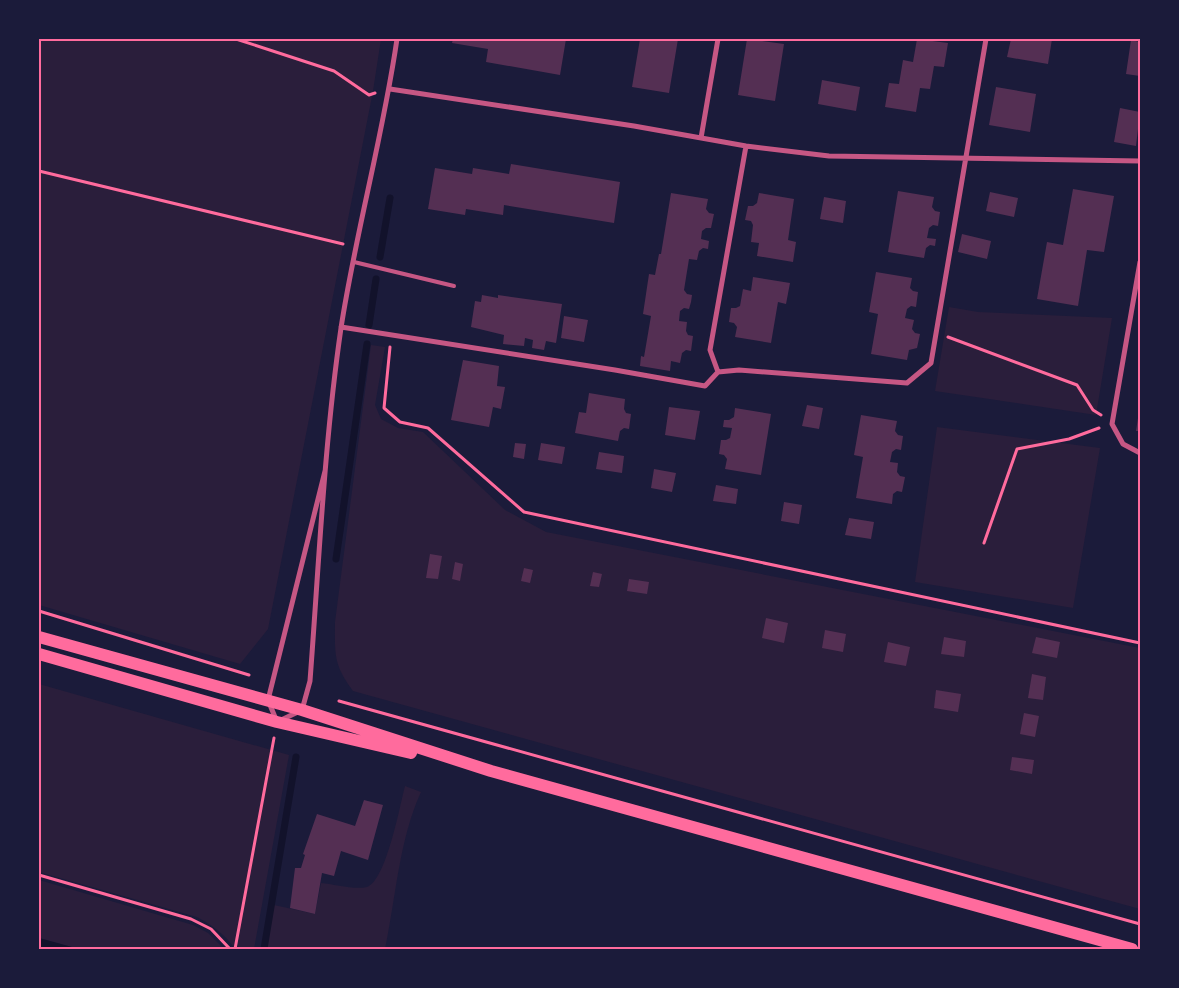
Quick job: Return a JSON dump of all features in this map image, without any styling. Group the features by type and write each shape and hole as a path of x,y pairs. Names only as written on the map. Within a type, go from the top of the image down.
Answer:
{"main road":[{"path":"39,637 302,710 491,771 1132,949"},
{"path":"39,654 277,722 491,771"}],"street":[{"path":"325,471 268,700 277,722 302,710 310,681 325,471 341,327 390,89 397,39"},
{"path":"701,138 718,39"},
{"path":"341,327 705,386 718,372 739,370 906,383 932,363 986,39"},
{"path":"390,89 746,146 829,156 1140,160"},
{"path":"718,372 710,350 746,146"},
{"path":"1140,262 1112,424 1123,444 1140,452"}],"lane":[{"path":"354,262 454,286"}],"path":[{"path":"236,39 334,71 368,95 390,89"},
{"path":"39,172 356,247"},
{"path":"391,334 384,408 400,422 428,428 524,512 1140,643"},
{"path":"938,334 1076,385 1093,410 1112,424"},
{"path":"984,543 1017,448 1069,439 1112,424"},
{"path":"39,611 272,682"},
{"path":"336,700 1140,924"},
{"path":"235,949 277,722"},
{"path":"39,875 191,919 211,929 230,949"}],"shaded area":[{"path":"39,39 381,39 373,91 268,629 240,664 39,605"},
{"path":"949,307 978,312 1112,318 1096,415 935,391"},
{"path":"371,345 385,347 375,405 381,419 398,428 423,432 505,510 546,532 1140,648 1140,909 353,691 346,682 336,658 335,622"},
{"path":"937,427 1100,448 1073,608 915,582"},
{"path":"39,684 289,755 254,949 235,949 218,930 197,917 39,872"},
{"path":"405,786 421,792 403,849 385,949 266,949 274,905 315,914 321,883 362,888 374,882 386,857"},
{"path":"39,880 193,925 208,933 224,949 79,949 39,938"},
{"path":"39,938 79,949 39,949"}],"building":[{"path":"453,39 566,39 560,75 486,62 488,49 452,43"},
{"path":"640,39 678,39 669,93 632,87"},
{"path":"747,39 784,44 775,101 738,95"},
{"path":"917,39 948,43 944,67 934,66 930,89 920,88 916,112 885,107 889,83 899,84 903,60 913,62"},
{"path":"1011,39 1052,39 1048,64 1007,57"},
{"path":"1131,40 1140,42 1140,76 1126,74"},
{"path":"822,80 860,87 856,111 818,104"},
{"path":"996,87 1036,94 1030,132 989,125"},
{"path":"1120,108 1140,112 1136,146 1114,142"},
{"path":"511,164 620,182 614,223 504,205 503,215 466,209 465,215 428,209 435,168 472,174 473,168 509,174"},
{"path":"1073,189 1114,196 1104,252 1087,250 1078,306 1037,299 1047,242 1063,245"},
{"path":"898,191 934,197 932,207 935,211 940,212 938,226 933,225 929,228 927,238 936,239 935,246 930,245 926,248 924,258 888,252"},
{"path":"990,192 1018,198 1014,217 986,211"},
{"path":"671,193 708,199 706,209 709,213 714,214 711,228 706,228 702,231 701,239 709,241 708,249 703,248 699,251 697,260 689,259 684,290 687,294 692,295 691,302 689,309 684,308 680,311 679,321 687,322 686,331 688,335 693,336 691,351 686,350 682,353 680,363 671,361 670,371 640,366 641,356 644,357 651,316 643,314 649,274 655,275 659,254 661,254"},
{"path":"759,193 794,199 788,240 796,242 793,262 757,256 759,243 751,242 753,225 751,221 745,220 748,206 753,206 757,203"},
{"path":"824,197 846,201 843,223 820,219"},
{"path":"962,234 991,241 987,259 958,252"},
{"path":"876,272 912,278 910,288 918,292 916,307 911,306 907,309 905,318 914,320 912,329 915,333 920,334 917,348 909,350 907,360 871,354 878,314 869,312"},
{"path":"753,277 790,283 786,304 778,302 771,343 735,337 737,327 734,323 729,322 731,308 740,306 743,289 751,291"},
{"path":"482,295 498,298 498,295 562,304 556,343 546,341 544,350 532,348 533,340 525,338 524,346 503,344 504,335 471,327 475,301 481,302"},
{"path":"564,316 588,320 584,342 561,338"},
{"path":"463,360 499,366 497,386 505,387 501,409 493,407 489,427 451,420"},
{"path":"589,393 625,399 624,409 626,413 631,414 629,429 624,428 620,431 618,441 575,433 579,412 586,413"},
{"path":"807,405 823,408 819,429 802,426"},
{"path":"669,407 700,411 695,440 665,435"},
{"path":"735,408 771,414 761,475 725,469 727,459 724,455 719,454 721,440 730,438 732,428 723,427 724,420 734,417"},
{"path":"861,415 897,421 895,431 898,435 903,436 901,450 896,449 892,452 890,462 898,463 897,472 900,476 905,477 902,492 897,491 893,494 892,504 856,498 863,457 854,455"},
{"path":"1138,418 1140,419 1140,431 1136,431"},
{"path":"515,443 526,444 524,459 513,457"},
{"path":"541,443 565,447 562,464 538,460"},
{"path":"599,452 624,456 622,473 596,469"},
{"path":"654,469 676,473 672,492 651,488"},
{"path":"716,485 738,489 736,504 713,501"},
{"path":"784,502 802,505 799,524 781,521"},
{"path":"849,518 874,522 871,539 845,535"},
{"path":"430,554 442,556 438,579 426,578"},
{"path":"455,562 463,564 460,581 452,579"},
{"path":"524,568 533,570 530,583 521,581"},
{"path":"593,572 602,574 599,587 590,586"},
{"path":"629,579 649,582 647,594 627,591"},
{"path":"766,618 788,623 784,643 762,638"},
{"path":"825,630 846,634 843,652 822,648"},
{"path":"944,637 966,641 964,657 941,654"},
{"path":"1036,637 1060,642 1057,658 1032,653"},
{"path":"888,642 910,647 906,666 884,662"},
{"path":"1032,674 1046,677 1043,700 1028,698"},
{"path":"936,690 961,694 958,712 934,708"},
{"path":"1024,713 1039,716 1035,737 1020,734"},
{"path":"1012,757 1034,760 1032,774 1010,770"},
{"path":"364,800 383,805 368,860 341,851 334,876 322,873 315,914 290,908 295,868 301,868 305,855 303,854 317,814 355,826"}],"waterway":[{"path":"380,257 390,198"},
{"path":"369,325 376,279"},
{"path":"336,559 367,344"},
{"path":"264,949 296,757"}]}
